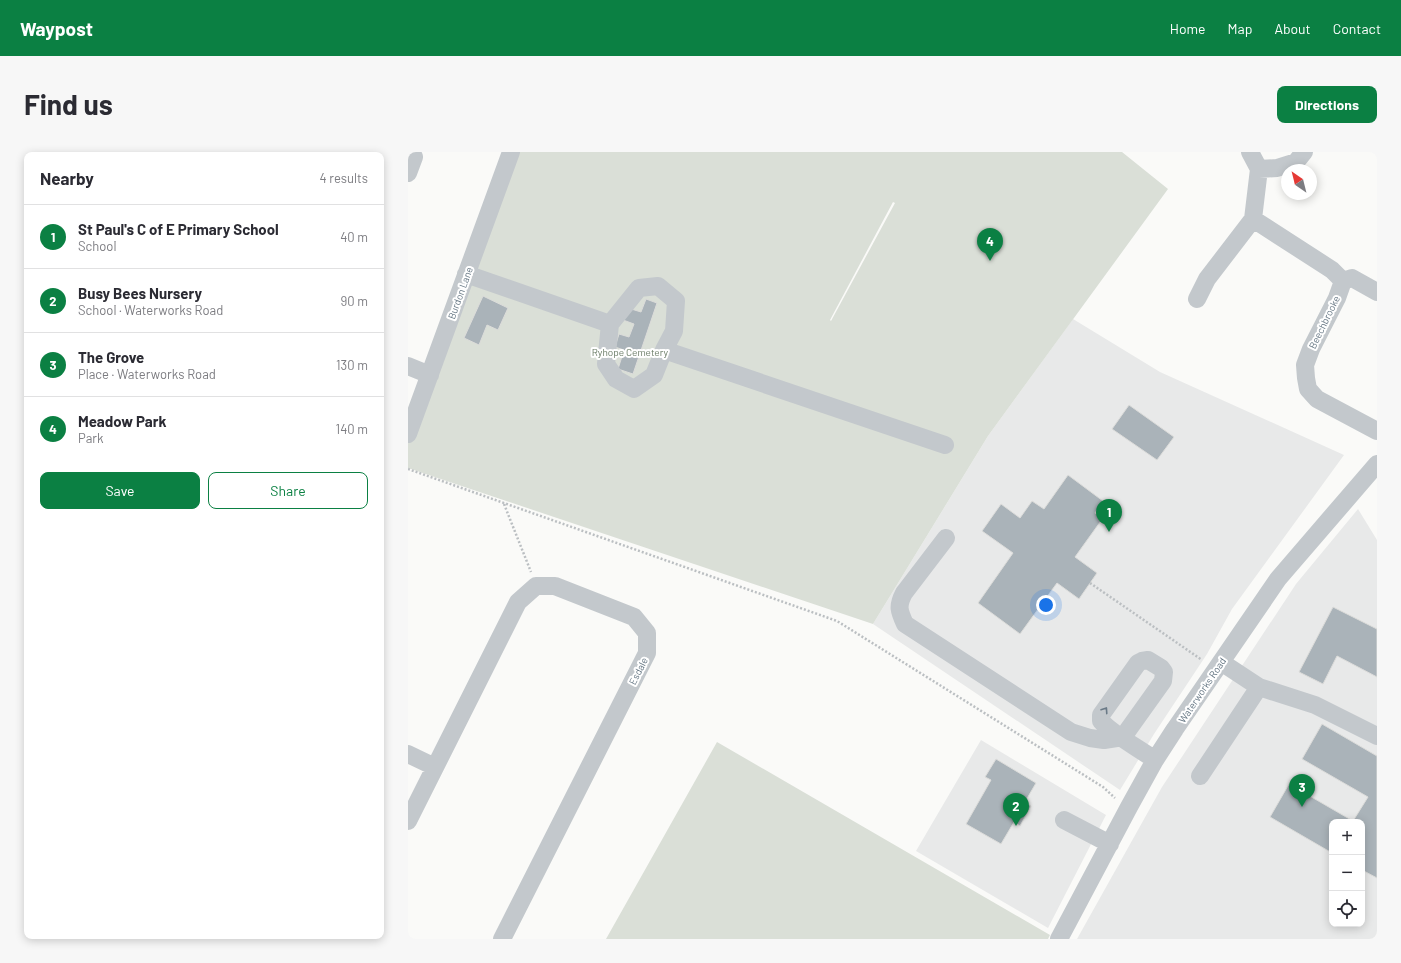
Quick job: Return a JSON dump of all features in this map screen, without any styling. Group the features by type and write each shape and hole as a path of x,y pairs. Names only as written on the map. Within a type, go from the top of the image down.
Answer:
{"street":[{"name":"Burdon Lane","path":"408,434 511,152"},
{"path":"1197,299 1207,279 1253,220 1259,169 1250,152"},
{"path":"1259,169 1277,168 1296,162 1304,152"},
{"path":"1253,220 1332,270 1342,280 1352,278 1377,292"},
{"path":"466,274 610,324"},
{"name":"Beechbrooke","path":"1342,280 1337,298 1311,349 1305,365 1308,389 1317,399 1377,431"},
{"path":"658,286 676,301 674,331 664,350 654,375 634,389 616,379 606,364 610,324 639,288 658,286"},
{"path":"664,350 945,444"},
{"path":"408,366 430,375"},
{"name":"Waterworks Road","path":"1059,939 1155,760 1278,579 1377,464"},
{"path":"946,538 904,592 900,602 900,614 905,624 1071,732 1090,738 1104,740 1122,737 1155,760"},
{"path":"408,822 518,602 536,586"},
{"name":"Esdale","path":"502,939 647,652 647,633 634,616 555,586 536,586"},
{"path":"1218,666 1259,687 1315,705 1377,736"},
{"path":"1200,776 1259,687"},
{"path":"408,754 435,767"},
{"path":"1064,820 1110,844"}],"path":[{"path":"408,469 837,621 1103,787 1112,796 1129,807"},
{"path":"504,503 536,586"},
{"path":"1090,583 1218,666"}],"shaded area":[{"path":"1073,319 1160,372 1344,455 1232,609 1207,654 1154,734 1120,790 873,624 988,436"},
{"path":"1358,509 1377,540 1377,939 1077,939 1162,787 1296,584"},
{"path":"981,740 1106,815 1048,928 916,851"}],"green space":[{"name":"Ryhope Cemetery","path":"511,152 1122,152 1168,189 988,436 873,624 408,468 408,434","holes":["893,202 895,203 831,321 830,320"]},
{"path":"717,742 1050,935 1048,939 606,939"}],"building":[{"path":"483,296 508,308 498,330 487,325 479,345 464,338"},
{"path":"646,299 657,303 633,374 618,369 624,350 615,347 619,334 629,337 634,324 623,320 628,308 641,312"},
{"path":"1129,405 1174,437 1157,460 1112,429"},
{"path":"1068,475 1103,501 1095,513 1103,518 1075,557 1097,573 1079,599 1057,583 1020,634 978,603 1013,553 982,531 1001,504 1020,518 1032,501 1044,509"},
{"path":"1333,607 1377,629 1377,677 1337,656 1323,684 1299,672"},
{"path":"1322,724 1377,756 1377,878 1365,872 1365,819 1354,819 1368,797 1302,759"},
{"path":"996,759 1036,783 1025,802 1031,806 1020,826 1014,822 1001,844 966,824 991,780 985,777"},
{"path":"1289,784 1350,819 1329,819 1329,851 1270,817"}],"place":[{"name":"Meadow Park","path":"990,261"},
{"name":"St Paul's C of E Primary School","path":"1109,532"},
{"name":"The Grove","path":"1302,807"},
{"name":"Busy Bees Nursery","path":"1016,826"}]}
